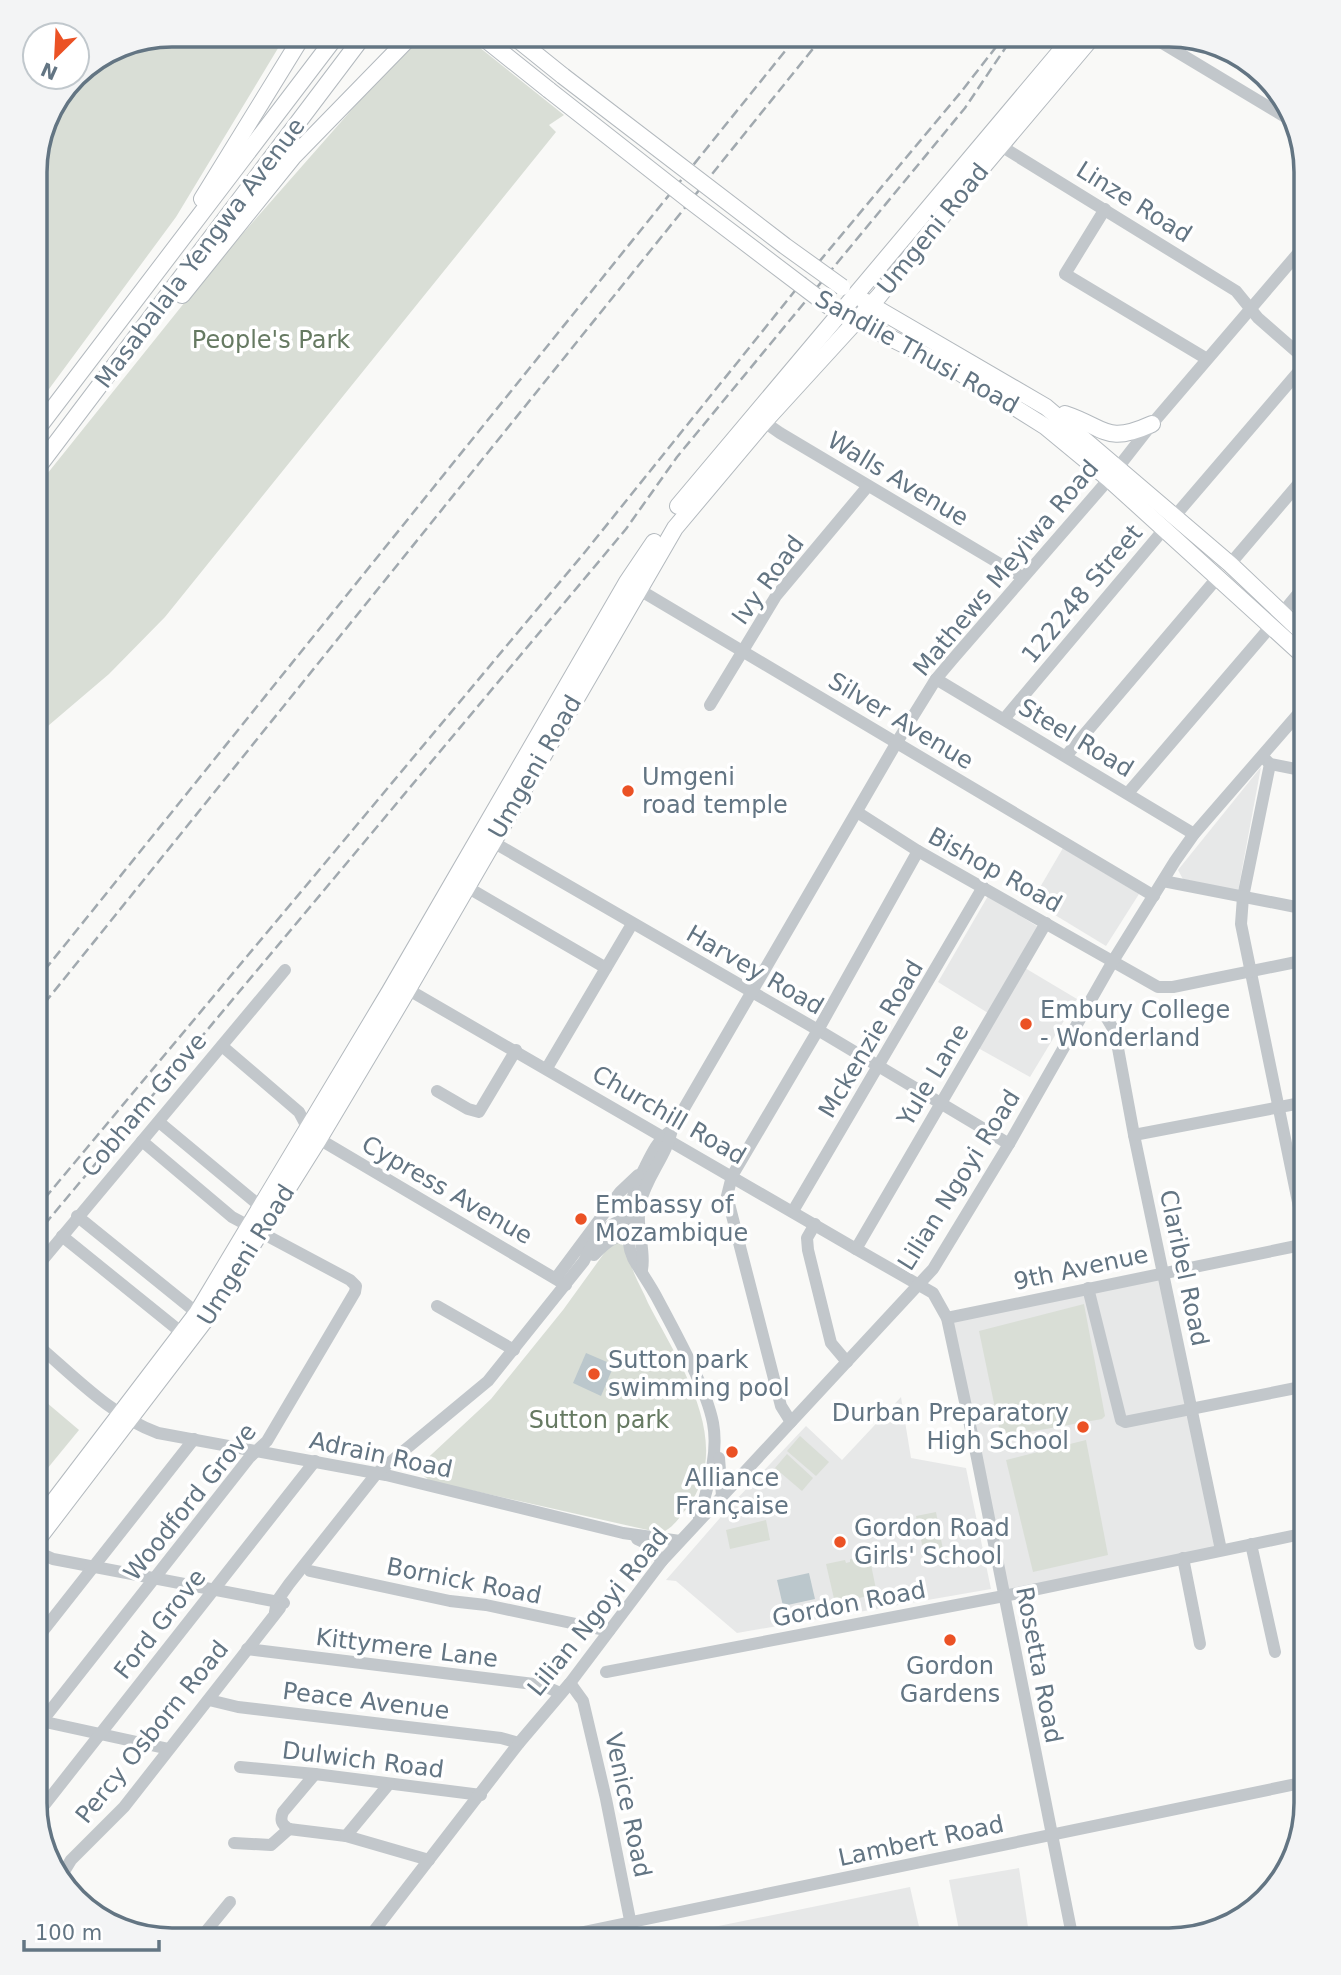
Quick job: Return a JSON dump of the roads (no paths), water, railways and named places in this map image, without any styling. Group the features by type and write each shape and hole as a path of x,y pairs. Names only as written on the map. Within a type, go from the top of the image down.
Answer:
{"main road":[{"path":"101,345 211,185 295,48"},
{"name":"Masabalala Yengwa Avenue","path":"48,415 327,48"},
{"name":"Masabalala Yengwa Avenue","path":"48,454 354,48"},
{"path":"81,411 176,302 293,157 399,48"},
{"name":"Sandile Thusi Road","path":"495,48 834,310 957,371 1002,397 1114,473"},
{"name":"Sandile Thusi Road","path":"528,48 785,246 848,291 1046,407 1170,523 1218,577 1294,629"},
{"name":"Umgeni Road","path":"47,1510 125,1417 202,1316 402,985 681,502 759,418 872,305 1064,48"},
{"name":"Umgeni Road","path":"759,418 848,291 995,142 1082,48"},
{"path":"1046,407 1113,435 1135,432 1152,424"},
{"name":"Sandile Thusi Road","path":"1170,523 1230,564 1294,642"},
{"name":"Umgeni Road","path":"47,1526 125,1417"}],"street":[{"path":"1171,48 1278,113"},
{"name":"Linze Road","path":"995,142 1236,291 1266,326 1294,351"},
{"path":"1105,209 1065,274 1207,359"},
{"name":"Mathews Meyiwa Road","path":"633,1218 669,1135 936,679 1114,473 1207,359 1251,309 1294,267"},
{"name":"122248 Street","path":"1004,719 1294,376"},
{"name":"Walls Avenue","path":"759,418 1022,577"},
{"name":"Ivy Road","path":"710,705 776,596 869,486"},
{"path":"1230,564 1294,489"},
{"path":"1066,756 1218,577"},
{"name":"Silver Avenue","path":"632,585 1154,896"},
{"path":"1128,793 1294,598"},
{"name":"Steel Road","path":"936,679 1194,834"},
{"name":"Lilian Ngoyi Road","path":"377,1927 481,1796 519,1743 570,1683 662,1561 933,1269 1113,961 1163,881 1194,834 1266,760 1294,722"},
{"path":"1294,768 1266,760 1241,924 1294,1183"},
{"name":"Bishop Road","path":"857,813 918,851 1158,988 1294,962"},
{"name":"Harvey Road","path":"486,838 1009,1143"},
{"path":"791,1422 781,1406 727,1196 732,1176 818,1030 918,851"},
{"path":"1163,881 1294,907"},
{"path":"460,883 606,968"},
{"name":"Mckenzie Road","path":"793,1211 983,887"},
{"name":"Yule Lane","path":"856,1249 1046,923"},
{"path":"547,1068 632,924"},
{"name":"Cobham Grove","path":"47,1254 285,970"},
{"name":"Churchill Road","path":"402,985 669,1135 732,1176 921,1284"},
{"name":"Claribel Road","path":"1087,1007 1106,1017 1115,1032 1221,1550"},
{"path":"222,1046 299,1112 314,1134"},
{"path":"437,1091 468,1109 479,1112 516,1050"},
{"path":"1134,1135 1294,1105"},
{"path":"159,1122 266,1211"},
{"name":"Cypress Avenue","path":"314,1134 561,1281"},
{"name":"Mathews Meyiwa Road","path":"633,1218 635,1188 641,1172 669,1135"},
{"path":"142,1141 232,1217 255,1228"},
{"path":"194,1183 209,1165"},
{"path":"384,1471 488,1381 514,1350 620,1192 641,1172"},
{"path":"77,1216 202,1316"},
{"path":"584,1261 604,1230 611,1224 633,1218 633,1233 642,1270 706,1401 714,1426 722,1496"},
{"path":"815,1224 807,1238 807,1250 831,1343 847,1362"},
{"name":"Woodford Grove","path":"47,1712 249,1458 267,1441 355,1292 356,1286 350,1280 255,1228"},
{"path":"561,1281 594,1255 608,1239 633,1233"},
{"path":"62,1236 188,1337"},
{"name":"9th Avenue","path":"947,1318 1294,1246"},
{"path":"120,1282 135,1263"},
{"name":"Rosetta Road","path":"921,1284 937,1298 947,1318 1071,1928"},
{"path":"1088,1288 1121,1420 1130,1422 1294,1389"},
{"path":"437,1306 514,1350"},
{"name":"Adrain Road","path":"47,1353 125,1417 158,1433 384,1471 623,1533 680,1541"},
{"path":"698,1522 710,1478 715,1438"},
{"path":"47,1626 194,1439"},
{"path":"719,1460 732,1470 751,1466"},
{"name":"Ford Grove","path":"47,1802 315,1461"},
{"name":"Percy Osborn Road","path":"279,1605 310,1571 384,1471"},
{"name":"Percy Osborn Road","path":"66,1868 111,1821 209,1700 384,1471"},
{"name":"Adrain Road","path":"623,1533 650,1545 662,1561"},
{"name":"Gordon Road","path":"606,1672 1004,1596 1294,1535"},
{"path":"1251,1544 1275,1652"},
{"path":"47,1556 279,1605"},
{"path":"1183,1558 1200,1644"},
{"name":"Bornick Road","path":"310,1571 609,1631"},
{"name":"Kittymere Lane","path":"247,1649 542,1685 560,1693"},
{"name":"Venice Road","path":"570,1683 583,1701 632,1927"},
{"name":"Peace Avenue","path":"209,1700 238,1707 501,1738 519,1743"},
{"path":"47,1726 169,1749"},
{"name":"Dulwich Road","path":"240,1768 315,1774 481,1796"},
{"path":"315,1774 283,1812 280,1818 282,1824 289,1829 346,1836 429,1860"},
{"path":"346,1836 389,1784"},
{"name":"Lambert Road","path":"605,1927 1294,1785"},
{"path":"234,1843 271,1845 289,1829"},
{"path":"210,1927 230,1902"}],"railway":[{"path":"48,966 788,48"},
{"path":"47,999 814,48"},
{"path":"47,1195 585,552 995,48"},
{"path":"47,1221 626,529 677,457 965,108 1005,48"}],"place":[{"name":"Umgeni road temple","path":"628,791"},
{"name":"Embury College - Wonderland","path":"1026,1024"},
{"name":"Embassy of Mozambique","path":"581,1219"},
{"name":"Sutton park swimming pool","path":"594,1374"},
{"name":"Durban Preparatory High School","path":"1083,1427"},
{"name":"Alliance Française","path":"732,1452"},
{"name":"Gordon Road Girls' School","path":"840,1542"},
{"name":"Gordon Gardens","path":"950,1640"}],"park label":[{"name":"People's Park","path":"271,340"},
{"name":"Sutton park","path":"599,1420"}]}
